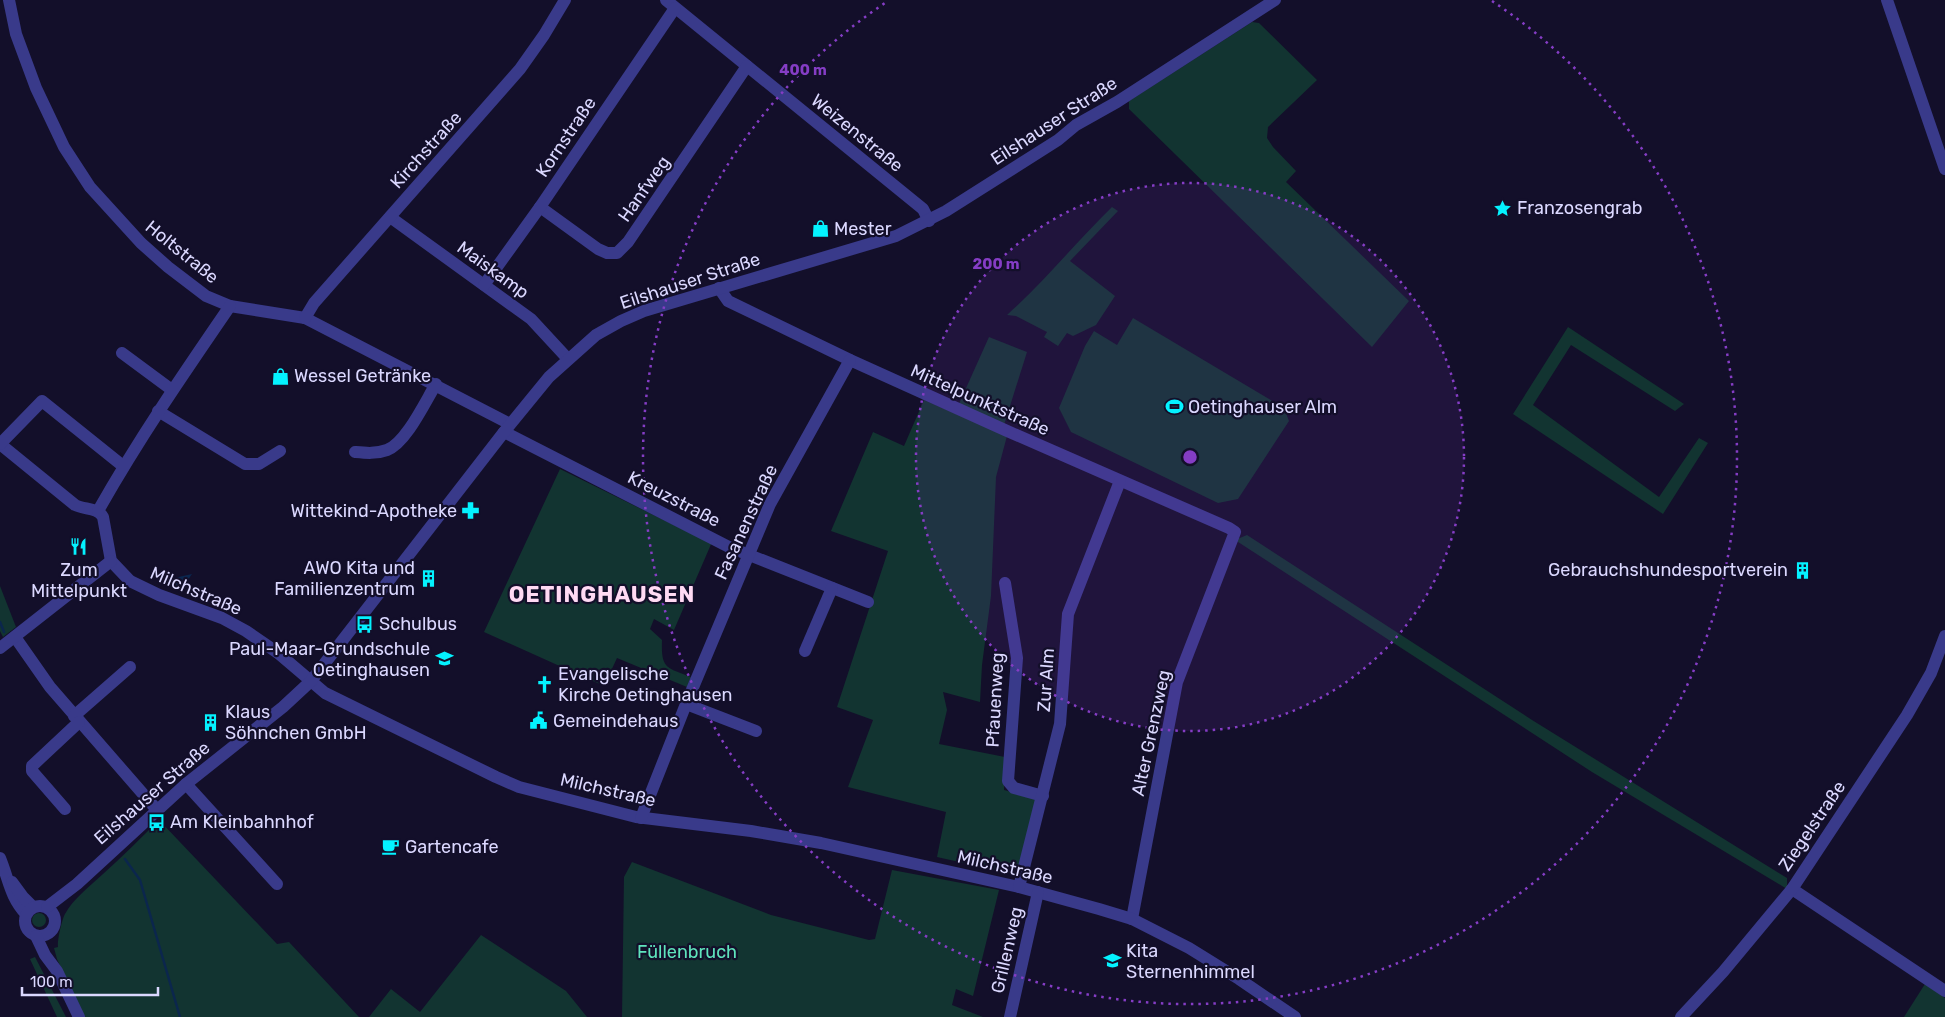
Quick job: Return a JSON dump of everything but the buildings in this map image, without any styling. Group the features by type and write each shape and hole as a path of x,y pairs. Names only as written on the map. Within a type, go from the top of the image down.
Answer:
{"street":[{"name":"Holtstraße","path":"8,0 16,34 36,88 64,147 90,187 141,243 168,267 206,296 230,306 304,318 436,384 507,428"},
{"name":"Kirchstraße","path":"304,318 314,303 520,69 544,35 565,0"},
{"name":"Eilshauser Straße","path":"50,911 186,784 283,707 311,681 549,376 596,335 621,321 668,302 896,236 929,221 1058,140 1076,125 1117,102 1257,5 1275,0"},
{"path":"1887,0 1945,168"},
{"name":"Weizenstraße","path":"670,4 923,209 929,221"},
{"name":"Kornstraße","path":"484,285 540,208 670,4"},
{"name":"Hanfweg","path":"540,208 598,249 607,253 617,253 628,242 747,66"},
{"name":"Maiskamp","path":"390,217 531,319 568,359"},
{"name":"Mittelpunktstraße","path":"719,288 728,301 850,360 1235,532"},
{"path":"98,511 158,411 230,306"},
{"path":"122,353 172,390"},
{"name":"Fasanenstraße","path":"641,818 686,704 770,504 850,360"},
{"path":"355,452 378,453 394,446 410,426 436,384"},
{"path":"0,648 111,561 102,517 98,511 84,509 75,505 0,444 42,400 124,466"},
{"path":"158,411 245,464 259,464 280,451"},
{"name":"Kreuzstraße","path":"507,428 621,492 748,554 868,602"},
{"name":"Zur Alm","path":"1019,887 1060,724 1068,614 1120,481"},
{"name":"Alter Grenzweg","path":"1132,919 1177,682 1235,532"},
{"name":"Milchstraße","path":"111,561 121,573 139,586 222,618 246,631 278,653 325,693 475,767 519,786 641,818 751,831 812,842 1019,887 1132,919 1189,948 1240,979 1295,1017"},
{"name":"Pfauenweg","path":"1005,583 1017,658 1008,781 1014,788 1043,796"},
{"path":"805,651 832,588"},
{"name":"Ziegelstraße","path":"1681,1017 1723,972 1792,889 1907,715 1931,674 1945,636"},
{"path":"15,637 50,687 76,719 157,810"},
{"path":"65,809 32,771 32,766 76,719 130,667"},
{"path":"686,704 756,731"},
{"path":"186,784 277,884"},
{"path":"0,858 7,876 23,897 29,910 26,928 36,936 45,955 57,971 79,1017"},
{"path":"1792,889 1945,991"},
{"name":"Grillenweg","path":"1010,1017 1038,892"},
{"path":"29,910 40,905 50,911 55,924 50,932 36,936"},
{"path":"50,932 57,971"}],"green space":[{"path":"1252,22 1259,23 1317,80 1268,127 1267,138 1296,171 1286,182 1409,301 1372,347 1129,109 1129,101"},
{"path":"1112,207 1118,211 1070,261 1115,296 1096,325 1073,336 1067,333 1058,346 1044,337 1047,332 1016,316 1007,315 1034,289"},
{"path":"1133,318 1284,408 1289,421 1238,499 1218,503 1071,432 1059,408 1085,346 1094,331 1117,345"},
{"path":"1568,327 1684,404 1675,411 1571,345 1533,405 1659,497 1699,438 1708,443 1663,514 1513,414"},
{"path":"989,337 1027,352 1004,425 958,406"},
{"path":"924,400 1007,436 996,477 991,596 982,665 980,702 943,692 947,710 939,744 1005,757 1004,790 1037,799 1017,875 937,857 946,812 848,787 873,720 837,707 888,551 831,531 873,432 904,446"},
{"path":"560,469 698,537 712,542 674,630 654,619 650,629 662,640 663,657 667,666 691,677 687,687 617,658 604,686 484,632"},
{"path":"1247,535 1532,720 1787,878 1787,889 1592,772 1235,540"},
{"path":"0,586 16,627 3,637 0,631"},
{"path":"159,820 277,944 289,942 359,1017 84,1017 57,959 54,948 58,947 64,917 68,908 77,898"},
{"name":"Füllenbruch","path":"632,862 771,915 869,940 875,939 892,870 999,890 973,996 956,989 952,1005 983,1017 622,1017 624,877"},
{"path":"36,913 42,913 46,920 42,927 36,927 32,923 32,917"},
{"path":"481,935 566,991 587,1017 369,1017 391,989 420,1012"},
{"path":"35,957 66,1017 57,1017 30,959"},
{"path":"1925,984 1945,998 1945,1017 1904,1017"}],"water":[{"path":"192,574 181,590 166,584 165,580"}],"waterway":[{"path":"0,622 4,632"},
{"path":"125,859 140,880 180,1017"}],"place":[{"name":"Franzosengrab","path":"1503,208"},
{"name":"Mester","path":"820,229"},
{"name":"Wessel Getränke","path":"280,376"},
{"name":"Oetinghauser Alm","path":"1174,407"},
{"name":"Wittekind-Apotheke","path":"471,511"},
{"name":"Zum Mittelpunkt","path":"79,547"},
{"name":"Gebrauchshundesportverein","path":"1802,570"},
{"name":"AWO Kita und Familienzentrum","path":"429,578"},
{"name":"Schulbus","path":"365,624"},
{"name":"Paul-Maar-Grundschule Oetinghausen","path":"444,659"},
{"name":"Evangelische Kirche Oetinghausen","path":"544,684"},
{"name":"Gemeindehaus","path":"539,721"},
{"name":"Klaus Söhnchen GmbH","path":"211,722"},
{"name":"Am Kleinbahnhof","path":"156,822"},
{"name":"Gartencafe","path":"391,847"},
{"name":"Kita Sternenhimmel","path":"1112,961"}],"district":[{"name":"OETINGHAUSEN","path":"602,594"}]}
